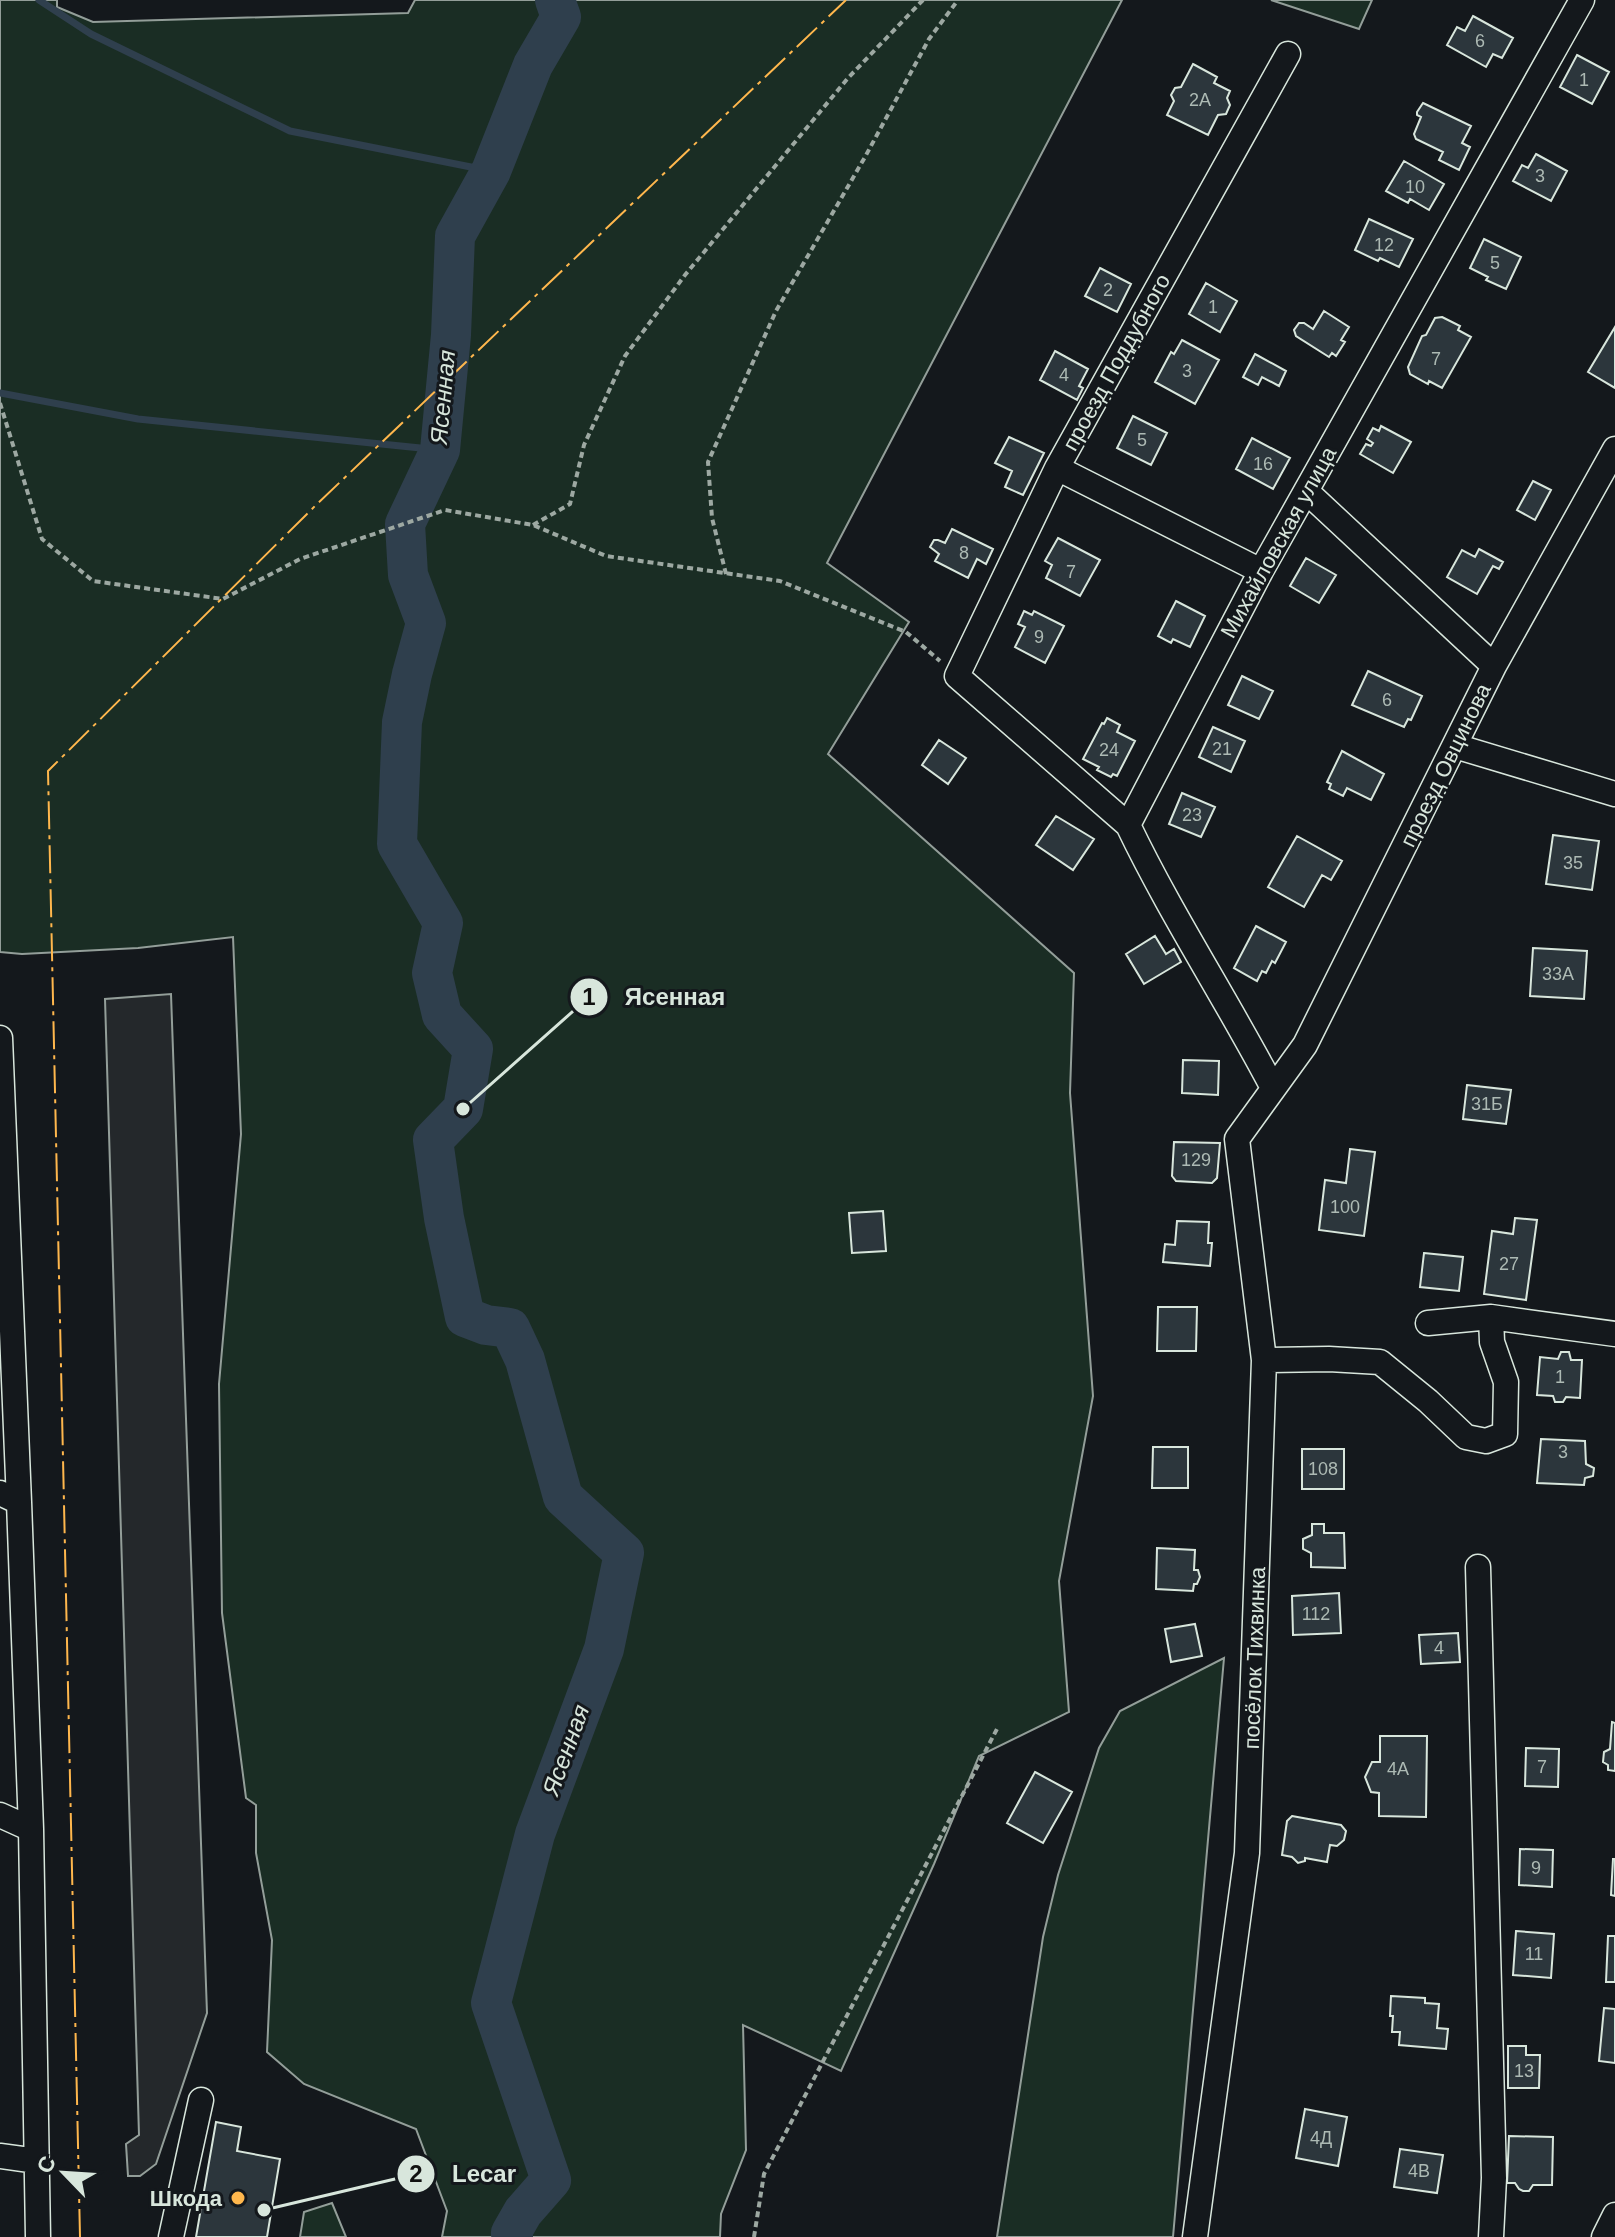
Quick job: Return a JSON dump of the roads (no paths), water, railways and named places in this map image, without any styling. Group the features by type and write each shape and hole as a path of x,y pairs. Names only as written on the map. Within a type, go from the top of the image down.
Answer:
{"street":[{"name":"Михайловская улица","path":"1128,825 1261,571 1582,0"},
{"name":"проезд Поддубного","path":"1128,825 957,676 1057,468 1288,54"},
{"path":"1494,666 1615,449"},
{"path":"1057,468 1261,571"},
{"name":"проезд Овцинова","path":"1273,1088 1305,1045 1494,666 1306,491"},
{"path":"1455,746 1615,794"},
{"path":"1128,825 1273,1088"},
{"path":"0,1038 10,1498 31,1829 38,2237"},
{"name":"посёлок Тихвинка","path":"1195,2237 1247,1853 1264,1360 1237,1139 1273,1088"},
{"path":"1264,1360 1380,1362 1466,1437 1486,1441 1505,1434 1506,1382 1492,1342 1491,1317"},
{"path":"1428,1323 1491,1317 1615,1334"},
{"path":"1478,1567 1494,2178 1491,2237"},
{"path":"0,1815 31,1829"},
{"path":"171,2237 201,2100"},
{"path":"0,2156 37,2161"},
{"path":"1604,2237 1615,2215"}],"waterway":[{"path":"39,0 91,34 290,131 491,171"},
{"name":"Ясенная","path":"513,2237 511,2233 523,2212 551,2180 491,2003 535,1834 604,1649 624,1553 563,1497 525,1360 510,1328 486,1325 465,1317 444,1218 433,1140 463,1109 473,1049 442,1015 432,973 443,923 397,844 402,722 426,623 408,575 405,524 440,450 451,335 455,236 491,171 533,65 561,17 555,0"},
{"path":"0,393 138,419 440,450"}],"place":[{"name":"Ясенная","path":"463,1109"},
{"name":"Шкода","path":"238,2198"},
{"name":"Lecar","path":"264,2210"}]}
